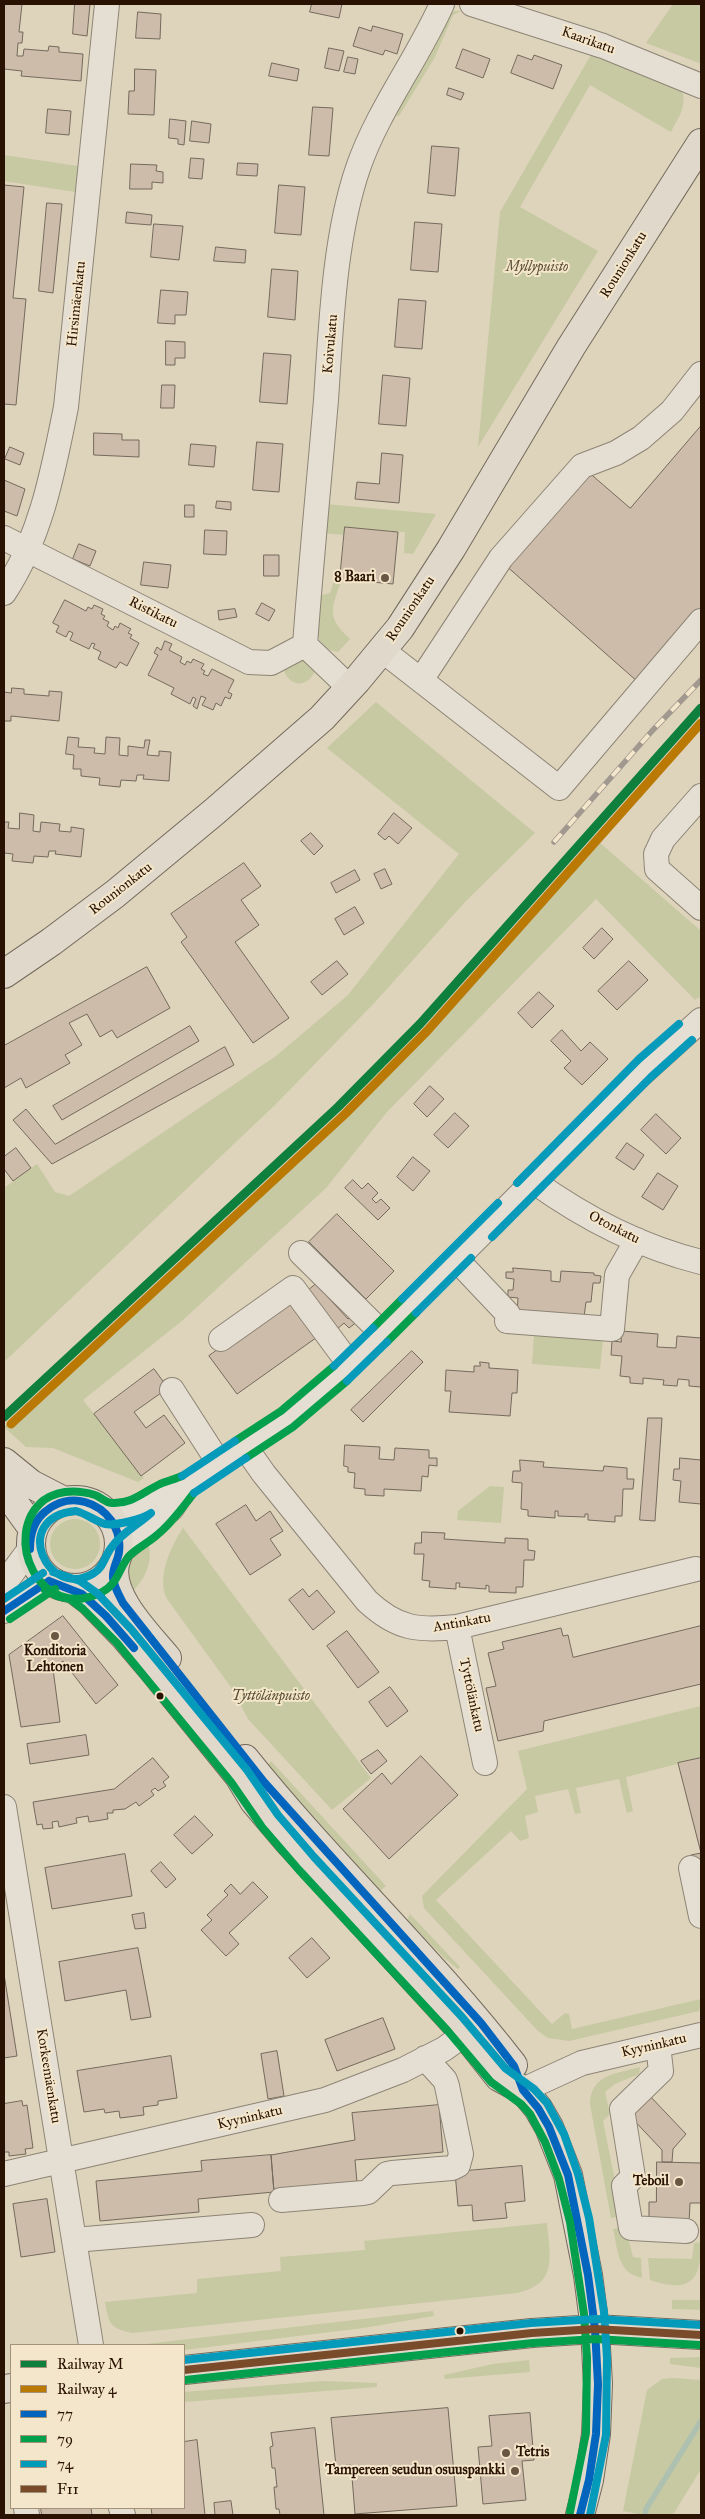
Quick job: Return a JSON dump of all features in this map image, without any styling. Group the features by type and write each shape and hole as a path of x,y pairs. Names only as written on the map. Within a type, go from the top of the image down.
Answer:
{"main road":[{"name":"Rounionkatu","path":"4,974 52,942 161,857 322,718 382,650 400,628 451,549 571,347 701,143"},
{"path":"4,1462 31,1484 64,1501"},
{"path":"4,1489 31,1539 33,1561 40,1572 90,1602 124,1636 239,1776 254,1801 287,1840 473,2029 514,2066 522,2090 538,2108 561,2151 568,2175 588,2275 595,2329 598,2384 596,2434 589,2480 580,2515"},
{"path":"31,1539 40,1516 50,1506 64,1501 88,1502 108,1514 115,1526 119,1539 117,1559 112,1574 115,1587 124,1603 228,1738 473,2029"},
{"path":"62,1585 88,1587 100,1582 117,1559"},
{"path":"185,2370 532,2333 595,2329 701,2335"}],"street":[{"name":"Hirsimäenkatu","path":"4,593 28,551 56,460 66,407 106,4"},
{"name":"Koivukatu","path":"305,645 330,339 348,204 367,144 431,30 442,4"},
{"name":"Kaarikatu","path":"472,4 603,46 701,86"},
{"path":"421,680 501,558 582,466 616,453 641,438 672,411 701,374"},
{"name":"Ristikatu","path":"4,538 249,662 271,663 305,645"},
{"path":"382,650 559,788 701,621"},
{"path":"305,645 350,688"},
{"path":"701,796 663,839 656,854 657,869 701,908"},
{"path":"108,1514 139,1508 164,1493 186,1485 287,1419 350,1365 638,1077 701,1020"},
{"name":"Otonkatu","path":"533,1181 613,1229 660,1251 701,1262"},
{"path":"456,1259 508,1314 507,1321 612,1329 617,1275 637,1240"},
{"path":"301,1253 382,1333"},
{"path":"222,1339 293,1288 350,1365"},
{"path":"172,1390 219,1463"},
{"name":"Antinkatu","path":"245,1447 264,1474 367,1602 378,1612 403,1626 419,1630 457,1627 696,1569"},
{"path":"117,1559 172,1508 186,1485"},
{"path":"4,1584 31,1539"},
{"path":"4,1611 62,1585"},
{"name":"Tyttölänkatu","path":"457,1627 485,1763"},
{"name":"Korkeemäenkatu","path":"4,1807 91,2344"},
{"path":"691,1868 701,1916"},
{"name":"Kyyninkatu","path":"4,2174 325,2100 378,2082 425,2058 473,2029"},
{"name":"Kyyninkatu","path":"522,2090 582,2063 701,2034"},
{"path":"658,2045 661,2071 622,2108 633,2177 624,2186 632,2228 686,2231"},
{"path":"281,2200 363,2193 372,2189 387,2174 452,2168 458,2165 461,2154 447,2086 445,2080 425,2058"},
{"path":"74,2240 252,2225"}],"green space":[{"path":"673,4 701,4 701,62 699,63 646,43"},
{"path":"454,11 461,11 453,15 435,57 399,116 391,115 450,14"},
{"name":"Myllypuisto","path":"592,53 680,87 684,99 682,110 671,132 590,85 520,207 598,251 478,447 500,212"},
{"path":"4,155 78,166 75,192 4,181"},
{"path":"325,504 436,514 413,554 404,553 405,532 345,527 344,535 322,533"},
{"path":"335,578 342,579 334,605 334,618 342,631 350,639 338,652 329,650 319,639 315,614 315,597 330,593"},
{"path":"300,659 310,662 315,671 304,683 295,683 287,677 284,671 288,663"},
{"path":"376,702 535,833 465,902 377,1000 276,1104 4,1362 4,1188 37,1164 55,1192 69,1196 276,1056 348,995 459,854 327,748"},
{"path":"599,842 701,931 701,996 695,1000 596,899 387,1112 326,1188 183,1320 83,1400 144,1478 138,1482 53,1448 26,1447 4,1427 344,1110 431,1024"},
{"path":"534,1334 603,1339 600,1369 532,1364"},
{"path":"490,1486 504,1487 501,1523 457,1520 458,1511"},
{"path":"75,1519 89,1523 96,1530 100,1544 96,1558 89,1565 75,1569 61,1565 54,1558 50,1544 54,1530 61,1523"},
{"name":"Tyttölänpuisto","path":"183,1528 371,1778 332,1810 248,1719 233,1690 167,1599 163,1582 166,1562"},
{"path":"148,1543 150,1550 149,1565 139,1584 129,1595 129,1565 135,1555"},
{"path":"701,1706 701,1758 626,1777 633,1811 627,1813 619,1779 576,1788 581,1813 575,1814 568,1789 535,1796 538,1812 525,1816 529,1838 520,1841 511,1831 436,1900 552,2024 565,2013 569,2014 572,2029 701,1999 699,2011 569,2041 548,2038 538,2031 424,1908 422,1896 527,1789 518,1751"},
{"path":"271,1761 386,1886 380,1891 268,1765"},
{"path":"410,1914 460,1967 458,1969 443,1957 407,1920"},
{"path":"640,2067 639,2074 615,2084 605,2092 610,2114 603,2121 622,2216 611,2218 590,2104 591,2094 600,2081 606,2077"},
{"path":"547,2223 550,2258 545,2276 530,2289 517,2293 133,2333 119,2330 112,2324 105,2302 197,2293 197,2279 281,2271 280,2257 365,2250 364,2241"},
{"path":"625,2227 633,2257 641,2258 642,2278 628,2271 620,2260 613,2229"},
{"path":"701,2242 699,2267 690,2281 675,2285 650,2280 648,2258 692,2259 694,2243"},
{"path":"672,2300 701,2300 701,2310 672,2309"},
{"path":"433,2311 434,2316 363,2328 185,2350 185,2344 146,2344"},
{"path":"701,2357 701,2368 670,2364 670,2358"},
{"path":"529,2360 530,2372 445,2379 444,2375 493,2364"},
{"path":"662,2379 701,2380 701,2469 674,2513 655,2516 623,2511 647,2390"},
{"path":"323,2381 377,2383 377,2387 185,2402 185,2392"}],"building":[{"path":"4,4 22,4 19,32 23,32 22,43 18,43 17,56 23,56 24,49 48,51 49,46 59,47 59,52 83,54 81,81 21,76 22,71 4,69"},
{"path":"75,4 90,4 87,36 73,34"},
{"path":"312,4 342,4 339,18 310,12"},
{"path":"138,12 161,14 160,39 136,38"},
{"path":"373,26 403,34 397,54 385,50 383,55 353,46 359,27 371,31"},
{"path":"329,48 344,51 339,71 325,68"},
{"path":"463,49 490,59 483,78 456,68"},
{"path":"518,55 532,60 534,55 562,65 553,89 511,73"},
{"path":"348,57 358,59 355,74 344,72"},
{"path":"272,63 299,69 297,81 269,76"},
{"path":"135,69 156,70 154,115 128,114 129,91 134,91"},
{"path":"449,88 464,93 461,100 447,95"},
{"path":"313,107 333,108 329,156 309,155"},
{"path":"48,109 71,111 69,135 46,133"},
{"path":"170,119 186,121 184,145 178,144 178,139 169,138"},
{"path":"192,121 211,124 209,143 190,141"},
{"path":"432,146 459,148 455,196 428,193"},
{"path":"191,158 204,159 202,179 189,178"},
{"path":"238,163 258,164 257,176 237,175"},
{"path":"131,164 157,165 156,171 163,172 163,183 152,182 152,189 130,189"},
{"path":"4,185 24,187 13,298 26,299 16,405 4,404"},
{"path":"279,185 305,187 301,235 275,233"},
{"path":"47,203 62,204 53,293 39,291"},
{"path":"127,212 152,215 151,225 126,223"},
{"path":"415,222 442,224 438,272 411,270"},
{"path":"154,224 183,226 179,260 151,257"},
{"path":"216,247 246,250 245,263 214,261"},
{"path":"272,269 298,271 295,320 268,317"},
{"path":"161,290 188,292 186,315 175,315 175,324 158,323"},
{"path":"399,299 426,301 422,349 395,347"},
{"path":"166,341 185,342 185,358 175,358 175,365 166,365"},
{"path":"264,353 291,355 287,404 260,402"},
{"path":"383,375 410,378 406,426 379,424"},
{"path":"162,385 175,385 174,408 161,408"},
{"path":"701,426 701,610 638,682 504,564 586,470 630,508"},
{"path":"94,433 122,434 122,440 139,440 139,457 94,455"},
{"path":"257,442 283,444 279,492 253,490"},
{"path":"191,444 216,446 214,467 189,465"},
{"path":"10,447 24,453 20,465 5,459"},
{"path":"382,453 403,455 399,503 355,499 357,482 379,484"},
{"path":"4,480 25,489 17,516 4,511"},
{"path":"217,501 231,502 231,510 216,508"},
{"path":"185,505 194,505 194,517 185,517"},
{"path":"345,527 398,532 393,584 340,579"},
{"path":"205,530 227,531 226,555 204,554"},
{"path":"79,544 96,551 90,566 73,559"},
{"path":"264,555 279,555 279,576 264,576"},
{"path":"144,562 171,565 168,588 141,585"},
{"path":"65,600 86,611 88,607 92,609 94,605 103,609 101,614 105,616 103,619 109,622 107,626 113,630 115,626 118,628 120,623 131,629 128,633 132,635 130,638 139,643 127,666 120,662 116,668 98,659 101,652 93,648 95,644 92,643 89,649 70,640 73,633 69,631 66,637 56,632 59,626 53,623"},
{"path":"262,603 275,610 269,621 256,614"},
{"path":"235,609 237,617 219,620 218,611"},
{"path":"165,641 172,644 169,650 182,657 180,662 185,665 187,661 191,663 193,659 204,664 201,669 205,671 203,674 208,676 212,669 234,680 228,692 232,694 230,699 225,697 221,706 216,703 213,710 202,705 206,698 201,696 197,709 193,706 196,699 193,697 190,704 171,694 174,688 148,675 158,655 154,653 157,647 161,650"},
{"path":"12,688 24,689 24,694 49,696 49,691 62,692 59,721 11,716 11,721 4,721 4,692 11,693"},
{"path":"68,737 79,738 78,747 95,748 94,753 105,754 106,737 120,738 119,755 128,756 128,746 144,748 145,740 150,740 147,755 159,756 159,751 171,752 169,781 143,779 144,775 137,775 136,781 121,780 120,787 99,785 100,778 81,776 81,769 73,769 74,755 66,754"},
{"path":"20,813 34,815 33,831 40,832 41,822 60,824 59,831 71,832 71,827 84,829 81,857 55,854 56,851 49,851 48,857 34,856 33,863 12,861 13,854 4,853 4,822 9,822 8,828 19,829"},
{"path":"394,813 412,828 398,844 389,836 385,840 378,834"},
{"path":"311,833 323,846 314,855 301,841"},
{"path":"244,863 261,886 241,900 259,925 235,942 289,1018 253,1043 181,942 187,937 171,914"},
{"path":"385,869 392,884 381,889 374,874"},
{"path":"355,870 360,880 336,893 331,883"},
{"path":"355,907 364,923 344,935 335,919"},
{"path":"602,928 613,939 594,959 583,948"},
{"path":"337,961 348,974 322,995 311,982"},
{"path":"629,961 648,980 617,1010 598,991"},
{"path":"147,967 170,1008 117,1038 112,1030 100,1037 87,1014 69,1023 82,1045 65,1055 70,1063 26,1088 21,1078 4,1088 4,1046"},
{"path":"539,992 554,1006 532,1028 518,1013"},
{"path":"190,1026 199,1041 62,1120 53,1106"},
{"path":"562,1030 581,1051 590,1042 608,1059 582,1085 564,1068 571,1061 551,1041"},
{"path":"225,1047 234,1065 52,1164 13,1120 26,1109 55,1144"},
{"path":"430,1086 444,1099 427,1117 414,1104"},
{"path":"455,1113 469,1126 448,1148 434,1135"},
{"path":"656,1114 681,1138 666,1154 641,1130"},
{"path":"627,1143 644,1155 634,1170 616,1158"},
{"path":"16,1148 31,1168 13,1181 4,1169 4,1157"},
{"path":"413,1157 430,1171 413,1191 397,1177"},
{"path":"658,1173 678,1186 663,1210 642,1197"},
{"path":"353,1180 362,1189 368,1183 378,1193 372,1199 376,1203 381,1199 390,1208 378,1220 345,1188"},
{"path":"337,1214 394,1271 366,1299 309,1242"},
{"path":"513,1268 551,1271 551,1281 560,1282 561,1271 594,1273 594,1275 601,1276 600,1283 593,1283 591,1302 586,1302 584,1317 517,1314 518,1298 508,1297 508,1290 513,1290 514,1279 506,1278 506,1272 513,1272"},
{"path":"316,1284 348,1319 353,1315 358,1321 349,1328 344,1323 336,1330 304,1294"},
{"path":"293,1297 320,1335 237,1394 209,1356"},
{"path":"621,1331 658,1334 657,1347 676,1348 677,1336 701,1338 701,1387 689,1386 689,1380 678,1379 677,1386 663,1385 664,1380 643,1378 643,1384 630,1383 630,1377 620,1376 622,1356 611,1355 612,1341 621,1342"},
{"path":"412,1351 423,1362 363,1422 351,1410"},
{"path":"480,1362 489,1363 489,1368 518,1370 517,1393 512,1393 510,1416 449,1412 451,1391 445,1391 446,1370 474,1372 474,1366 480,1366"},
{"path":"154,1369 168,1388 134,1412 146,1428 164,1415 185,1443 141,1476 94,1414"},
{"path":"648,1418 662,1418 655,1521 640,1520"},
{"path":"345,1445 380,1447 379,1459 394,1460 395,1448 429,1450 429,1458 437,1458 437,1466 429,1465 428,1477 422,1476 421,1491 384,1489 384,1496 365,1495 365,1489 354,1488 355,1473 348,1472 348,1467 344,1466"},
{"path":"680,1458 701,1460 701,1504 679,1502 681,1481 673,1480 674,1469 679,1469"},
{"path":"520,1460 544,1462 543,1467 603,1471 604,1466 627,1468 627,1479 634,1479 633,1489 623,1489 622,1516 615,1516 615,1522 588,1520 588,1514 585,1514 585,1517 558,1516 558,1511 555,1511 555,1518 528,1516 528,1510 521,1509 522,1483 512,1482 513,1471 520,1471"},
{"path":"246,1505 256,1521 270,1511 283,1531 270,1539 281,1555 250,1575 216,1524"},
{"path":"422,1532 445,1533 444,1539 505,1543 505,1538 528,1539 528,1550 535,1551 534,1560 524,1560 523,1587 516,1587 516,1593 489,1592 489,1586 486,1585 486,1589 459,1587 460,1583 456,1583 456,1589 429,1587 430,1581 422,1580 424,1554 414,1554 415,1543 421,1543"},
{"path":"303,1589 309,1597 317,1590 335,1612 313,1630 289,1600"},
{"path":"63,1616 118,1685 96,1704 63,1661 53,1669 60,1722 21,1727 9,1655"},
{"path":"701,1626 701,1684 544,1721 543,1731 498,1741 486,1688 496,1686 488,1653 504,1649 502,1642 561,1628 563,1636 568,1635 573,1657"},
{"path":"347,1631 379,1672 358,1688 327,1646"},
{"path":"390,1687 408,1711 387,1727 369,1702"},
{"path":"86,1735 89,1755 30,1764 27,1744"},
{"path":"378,1750 387,1761 371,1774 361,1761"},
{"path":"421,1756 458,1795 389,1859 343,1809 382,1773 391,1784"},
{"path":"153,1758 169,1777 163,1782 166,1786 158,1791 155,1788 151,1791 154,1795 139,1806 136,1802 125,1809 113,1810 113,1813 107,1813 108,1819 89,1822 88,1816 76,1818 77,1823 59,1827 58,1821 52,1822 53,1828 43,1829 42,1824 37,1825 33,1802 114,1789"},
{"path":"701,1758 701,1853 678,1763"},
{"path":"195,1816 213,1835 192,1854 174,1835"},
{"path":"701,1853 701,1889 698,1887 691,1855"},
{"path":"125,1854 132,1896 52,1909 45,1868"},
{"path":"161,1862 176,1879 166,1888 151,1871"},
{"path":"253,1882 268,1897 229,1933 239,1944 226,1956 201,1930 212,1920 207,1915 228,1895 224,1891 231,1884 240,1894"},
{"path":"144,1913 146,1928 135,1929 132,1915"},
{"path":"312,1938 330,1958 307,1978 289,1958"},
{"path":"138,1948 151,2017 131,2020 126,1990 65,2001 59,1962"},
{"path":"4,1974 17,2056 4,2058"},
{"path":"383,2018 395,2049 337,2071 325,2040"},
{"path":"277,2051 284,2096 268,2099 261,2054"},
{"path":"171,2056 177,2098 158,2101 158,2105 143,2107 144,2115 120,2118 119,2111 105,2113 104,2109 84,2112 77,2071"},
{"path":"648,2094 686,2134 673,2149 672,2162 662,2162 662,2150 628,2114"},
{"path":"22,2101 23,2106 27,2105 33,2148 25,2149 26,2154 9,2156 9,2152 4,2152 4,2104"},
{"path":"439,2105 443,2152 355,2160 357,2182 274,2192 271,2155 355,2140 352,2113"},
{"path":"271,2155 274,2192 198,2199 199,2212 100,2221 96,2181 202,2171 201,2161"},
{"name":"Teboil","path":"657,2162 701,2163 701,2203 690,2203 689,2223 649,2222 649,2202 656,2202"},
{"path":"522,2166 525,2201 505,2203 507,2218 473,2221 472,2205 458,2206 455,2172"},
{"path":"47,2199 55,2252 21,2257 13,2204"},
{"path":"448,2408 457,2506 355,2514 351,2465 336,2466 331,2418"},
{"name":"Tetris","path":"530,2413 534,2460 522,2461 526,2500 483,2504 478,2447 492,2446 489,2416"},
{"path":"315,2428 324,2515 280,2515 279,2509 276,2509 274,2487 277,2487 275,2468 272,2468 270,2447 273,2446 271,2433"},
{"path":"197,2440 205,2515 152,2515 151,2509 185,2509 185,2442"},
{"path":"231,2501 233,2515 215,2515 214,2503"},
{"path":"41,2509 91,2509 92,2515 42,2515"}],"waterway":[{"path":"645,2515 646,2509 701,2421"}],"railway":[{"path":"554,842 652,731 701,680"}],"rail line":[{"name":"M","path":"4,1417 338,1107 420,1024 701,708"},
{"name":"4","path":"11,1424 345,1114 427,1031 701,723"}],"transit line":[{"name":"74","path":"517,1183 639,1059 679,1024"},
{"name":"74","path":"492,1237 651,1077 692,1040"},
{"name":"74","path":"402,1299 498,1203"},
{"name":"74","path":"416,1313 471,1258"},
{"name":"79","path":"373,1328 402,1299"},
{"name":"79","path":"387,1342 416,1313"},
{"name":"74","path":"334,1366 373,1328"},
{"name":"74","path":"347,1381 387,1342"},
{"name":"79","path":"235,1441 281,1411 334,1366"},
{"name":"79","path":"246,1458 293,1427 347,1381"},
{"name":"74","path":"182,1476 235,1441"},
{"name":"74","path":"194,1493 246,1458"},
{"name":"79","path":"182,1476 160,1484 126,1502 110,1503 95,1495 82,1492 56,1494 44,1500 31,1515 26,1534 27,1553 33,1571 45,1586 61,1596 80,1599 102,1592 112,1585 129,1556 154,1538 177,1515 194,1493"},
{"name":"77","path":"30,1549 32,1533 38,1519 55,1505 69,1501 80,1501 93,1505 106,1514 118,1535 119,1552 113,1571 113,1578 123,1603 264,1782 481,2023 514,2066 523,2090 538,2108 549,2127 568,2175 588,2275 595,2329 598,2384 596,2434 589,2480 580,2515"},
{"name":"74","path":"76,1511 105,1524 129,1522 151,1513 115,1543 97,1571 77,1579 62,1576 50,1568 43,1555 40,1541 44,1527 56,1517 76,1511"},
{"name":"74","path":"53,1572 80,1581 97,1593 131,1629 247,1770 278,1815 314,1857 462,2017 505,2068 534,2089 547,2103 564,2134 578,2174 589,2218 604,2312 607,2358 606,2435 590,2515"},
{"name":"74","path":"4,1599 43,1573"},
{"name":"77","path":"49,1581 82,1594 106,1616 134,1648"},
{"name":"77","path":"4,1611 49,1581"},
{"name":"79","path":"10,1619 55,1589"},
{"name":"79","path":"45,1590 57,1596 70,1599 83,1609 117,1643 231,1782 262,1827 299,1870 447,2030 491,2082 521,2104 530,2114 545,2142 559,2179 570,2222 584,2314 587,2358 586,2433 570,2512"},
{"name":"74","path":"185,2360 531,2323 596,2319 701,2325"},
{"name":"F11","path":"185,2370 532,2333 595,2329 701,2335"},
{"name":"79","path":"185,2380 533,2343 595,2339 700,2345"}],"place":[{"name":"8 Baari","path":"385,578"},
{"name":"Konditoria Lehtonen","path":"55,1636"},
{"name":"Teboil","path":"679,2182"},
{"name":"Tetris","path":"506,2453"},
{"name":"Tampereen seudun osuuspankki","path":"515,2471"}]}
